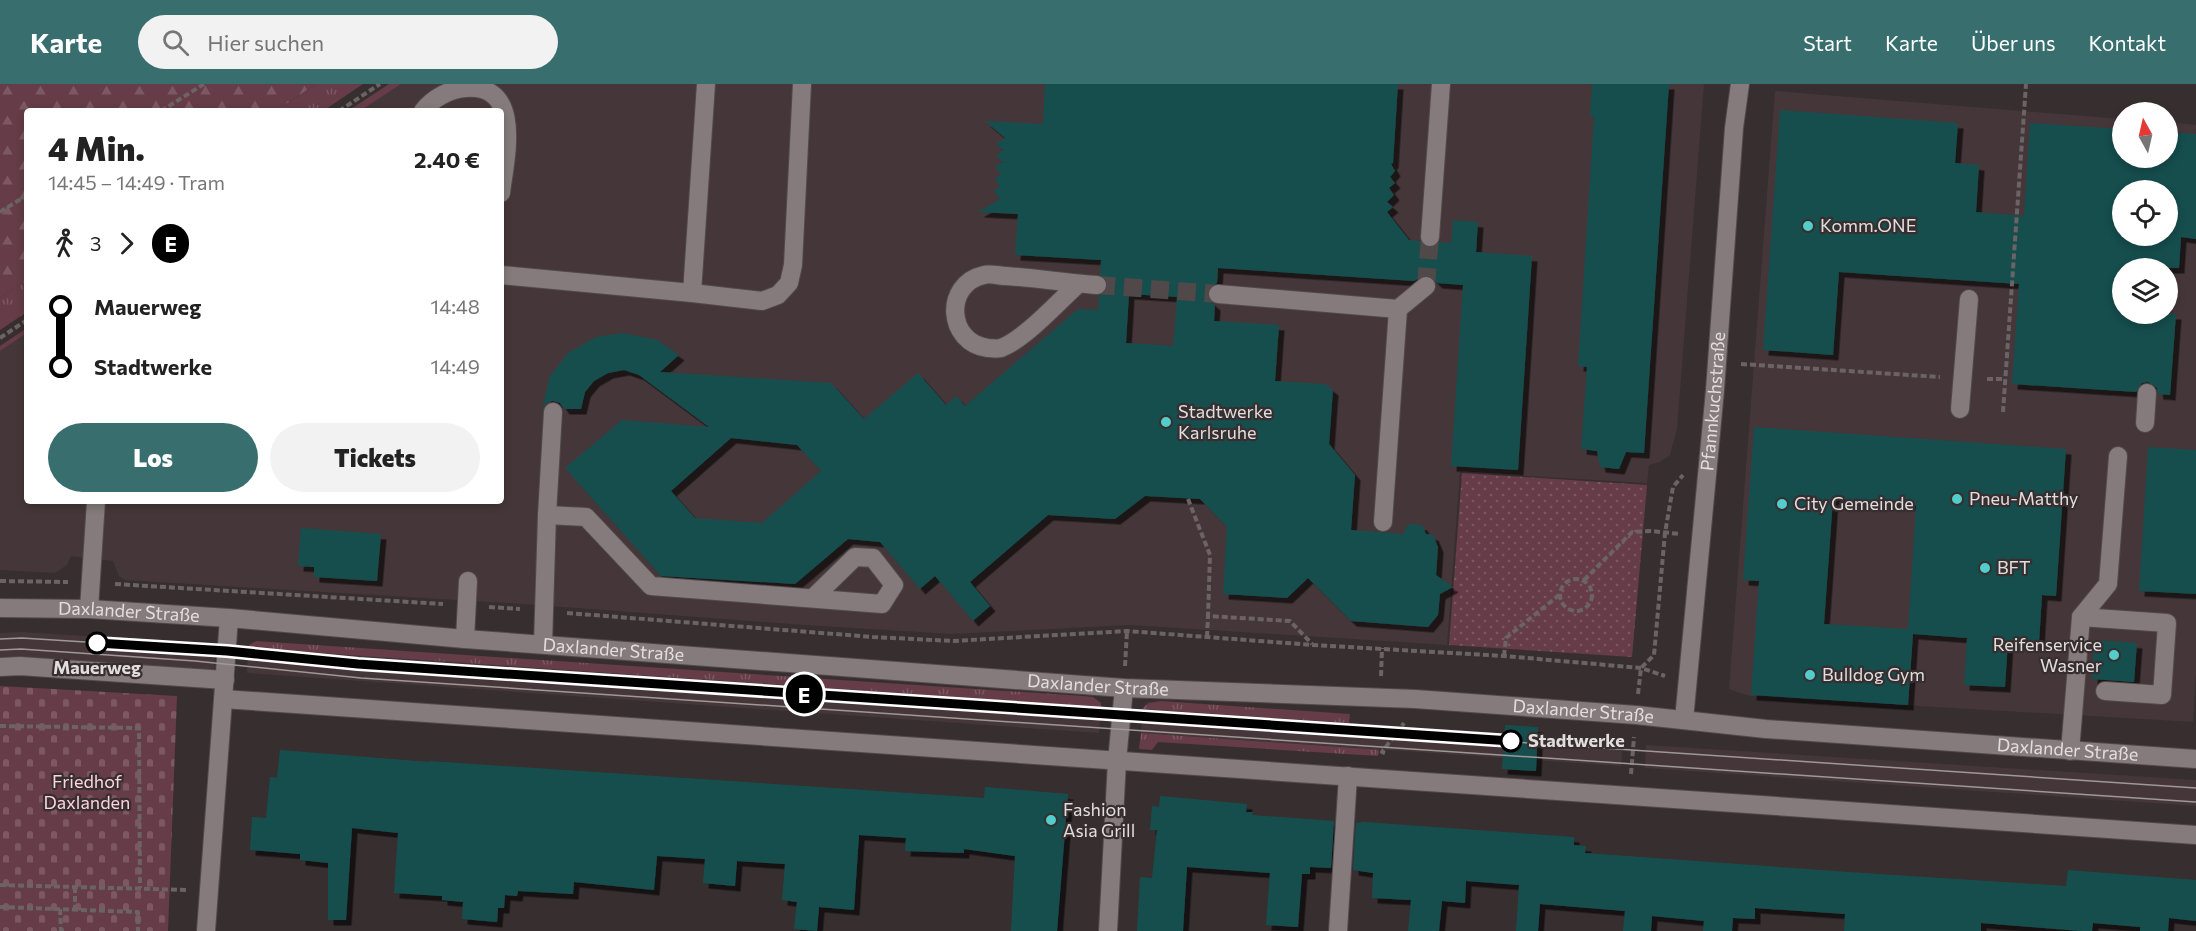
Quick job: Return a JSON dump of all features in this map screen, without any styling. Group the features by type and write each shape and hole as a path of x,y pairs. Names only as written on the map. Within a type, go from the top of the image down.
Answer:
{"street":[{"path":"692,293 706,84"},
{"path":"504,275 762,300 778,295 789,283 793,266 802,84"},
{"path":"1430,237 1441,84"},
{"name":"Pfannkuchstraße","path":"1684,720 1717,363 1734,128 1740,84"},
{"path":"427,108 452,89 477,86 497,95 504,108"},
{"path":"504,109 507,131 504,162"},
{"path":"1078,284 1017,340 999,349 977,346 962,334 954,317 956,298 967,283 984,275 1042,278 1097,285"},
{"path":"1218,294 1398,309 1426,286"},
{"path":"1960,409 1969,299"},
{"path":"1383,522 1398,309"},
{"path":"2145,423 2147,393"},
{"path":"543,644 553,412"},
{"path":"2070,751 2081,617 2108,584 2118,456"},
{"path":"89,609 96,504"},
{"path":"548,515 586,517 651,586 813,598"},
{"path":"465,639 468,581"},
{"name":"Daxlander Straße","path":"0,608 89,609 229,618 465,639 1124,688 1415,699 1636,715 1777,730 2196,759"},
{"path":"2081,617 2167,623 2162,695 2105,691"},
{"path":"206,931 229,618"},
{"path":"0,667 20,666 225,680"},
{"path":"1108,931 1117,761 1124,688"},
{"path":"223,699 2196,835"},
{"path":"1338,931 1348,776"}],"path":[{"path":"166,108 204,84"},
{"path":"344,108 380,84"},
{"path":"2003,412 2026,84"},
{"path":"0,212 24,197"},
{"path":"0,338 24,322"},
{"path":"1717,363 2005,379"},
{"path":"1641,669 1654,655 1665,533 1673,487 1709,442"},
{"path":"1188,499 1210,555 1207,637"},
{"path":"1584,580 1632,532 1701,536"},
{"path":"1579,579 1588,584 1592,600 1586,608 1576,611 1567,609 1560,595 1561,589 1568,581 1579,579"},
{"path":"1504,656 1506,638 1560,595"},
{"path":"1208,615 1290,621 1313,645"},
{"path":"1125,656 1127,631"},
{"path":"1382,752 1404,722"},
{"path":"0,726 139,728 140,888"},
{"path":"0,885 173,890"},
{"path":"75,887 75,910"},
{"path":"0,908 138,912 138,931"},
{"path":"60,909 61,930 66,931"}],"shaded area":[{"path":"401,84 1704,84 1677,429 1670,455 1660,462 1649,465 1647,483 1460,472 1447,645 1130,625 951,634 806,625 523,604 125,580 119,576 113,561 71,556 67,565 55,573 0,570 0,351 24,335 24,504 504,504 504,108 365,108"},
{"path":"1775,91 2112,118 2112,168 2178,168 2178,123 2196,125 2193,188 2196,146 2196,673 2193,722 1750,696 1729,689"},
{"path":"22,632 216,644 214,670 20,656 0,657 0,633"},
{"path":"248,648 1101,707 1099,733 247,673"},
{"path":"1142,709 1623,741 1621,766 1141,733"},
{"path":"1646,745 2196,780 2196,806 1645,768"}],"green space":[{"path":"0,84 316,84 280,108 24,108 24,282 0,298"},
{"path":"316,84 363,84 327,108 280,108"},
{"path":"389,84 401,84 365,108 353,108"},
{"path":"24,282 24,314 0,330 0,298"},
{"path":"24,330 24,335 0,351 0,346"},
{"path":"1462,473 1647,485 1632,657 1449,645"},
{"path":"256,641 1083,696 1093,697 1101,703 1101,707 248,648"},
{"name":"Friedhof Daxlanden","path":"0,686 177,696 168,931 0,931"},
{"path":"1161,701 1350,714 1349,723 1142,709 1148,703"},
{"path":"1141,733 1379,750 1378,756 1158,742 1152,750 1139,749"}],"building":[{"path":"1045,84 1398,84 1393,163 1391,164 1395,171 1390,177 1395,183 1389,188 1394,195 1387,202 1393,207 1387,212 1409,240 1420,241 1423,246 1429,248 1435,247 1440,242 1451,243 1453,220 1478,222 1476,252 1532,256 1518,470 1451,466 1463,285 1437,283 1430,276 1425,275 1414,281 1218,268 1217,283 1209,287 1207,292 1208,299 1215,305 1214,321 1279,325 1275,381 1325,384 1333,390 1329,444 1355,475 1351,530 1403,534 1408,524 1422,525 1426,534 1433,535 1438,547 1436,575 1453,587 1440,594 1438,615 1428,627 1351,621 1308,578 1287,598 1223,594 1227,527 1200,499 1145,496 1115,519 1048,515 970,582 990,606 973,621 935,576 920,589 880,542 848,539 795,584 661,576 565,468 622,420 709,427 639,375 624,370 608,373 594,381 585,392 581,409 564,409 560,403 553,401 547,402 542,409 550,376 568,353 596,337 623,333 657,340 679,355 660,372 831,383 864,419 918,373 946,405 956,396 965,406 1078,309 1098,310 1099,296 1106,292 1108,285 1107,280 1100,275 1101,260 1015,255 1018,214 978,212 1000,199 994,191 1000,186 995,179 1001,174 995,167 1003,162 996,156 1003,150 996,144 1005,138 985,121 1043,124","holes":["1129,294 1177,297 1173,346 1126,343","731,438 797,445 821,471 762,523 695,518 671,491"]},
{"path":"1592,84 1669,84 1644,453 1626,452 1619,469 1600,467 1597,451 1581,449 1587,367 1578,366 1594,116 1590,116"},
{"path":"1780,110 1958,123 1955,163 1979,165 1976,212 2024,216 2030,123 2112,128 2112,168 2178,168 2178,133 2196,134 2196,239 2181,237 2179,268 2178,258 2112,258 2112,324 2175,324 2170,395 2158,394 2157,388 2148,382 2142,383 2136,392 2012,384 2019,284 1839,272 1833,355 1763,350"},
{"path":"1754,427 2066,449 2056,596 2042,595 2039,643 2008,641 2005,687 1964,685 1967,638 1913,634 1908,705 1751,695 1759,581 1743,580","holes":["1833,499 1916,506 1908,629 1824,624"]},
{"path":"2148,447 2196,450 2196,594 2139,591"},
{"path":"301,528 381,534 377,581 314,577 314,567 298,566"},
{"path":"2094,640 2137,643 2134,682 2092,679"},
{"path":"1505,725 1538,727 1536,771 1502,769"},
{"path":"280,750 429,762 984,798 985,787 1068,794 1057,931 1011,931 1015,856 964,849 964,853 905,851 906,838 859,835 854,910 819,907 817,931 794,929 797,902 782,900 785,864 737,861 735,886 703,883 705,859 657,856 654,890 574,882 573,894 518,891 517,896 505,895 504,908 498,908 497,922 462,919 463,902 442,900 442,896 394,893 398,833 352,828 346,920 328,920 328,863 300,860 300,854 250,850 252,817 266,818 270,777 277,778"},
{"path":"1160,796 1247,804 1246,812 1253,812 1252,815 1334,821 1331,868 1310,867 1310,874 1302,874 1298,927 1266,925 1270,873 1187,867 1183,931 1137,931 1140,877 1152,878 1157,830 1150,830 1152,806 1159,807"},
{"path":"1356,823 1574,837 1574,845 1586,846 1585,853 1848,872 2066,886 2068,870 2196,880 2196,921 2169,918 2168,931 2140,931 2140,927 2093,923 2092,931 2081,931 1981,923 1981,931 1844,931 1845,914 1755,908 1755,919 1733,918 1732,931 1703,931 1704,921 1652,916 1651,931 1623,931 1625,911 1540,904 1538,931 1516,931 1519,885 1466,881 1465,903 1442,901 1439,931 1408,931 1411,900 1372,898 1373,873 1353,870"}],"tunnel":[{"path":"1426,286 1430,237"},
{"path":"1097,285 1218,294"}],"tram line":[{"path":"0,639 22,638 227,651 358,664 2196,788"},
{"name":"E","path":"97,643 227,651 358,664 1511,741"},
{"path":"0,650 21,649 195,661 361,678 2196,802"}],"place":[{"name":"Komm.ONE","path":"1808,226"},
{"name":"Stadtwerke Karlsruhe","path":"1166,422"},
{"name":"Pneu-Matthy","path":"1957,499"},
{"name":"City Gemeinde","path":"1782,504"},
{"name":"BFT","path":"1985,568"},
{"name":"Mauerweg","path":"97,643"},
{"name":"Reifenservice Wasner","path":"2114,655"},
{"name":"Bulldog Gym","path":"1810,675"},
{"name":"Stadtwerke","path":"1511,741"},
{"name":"Fashion Asia Grill","path":"1051,820"}]}
